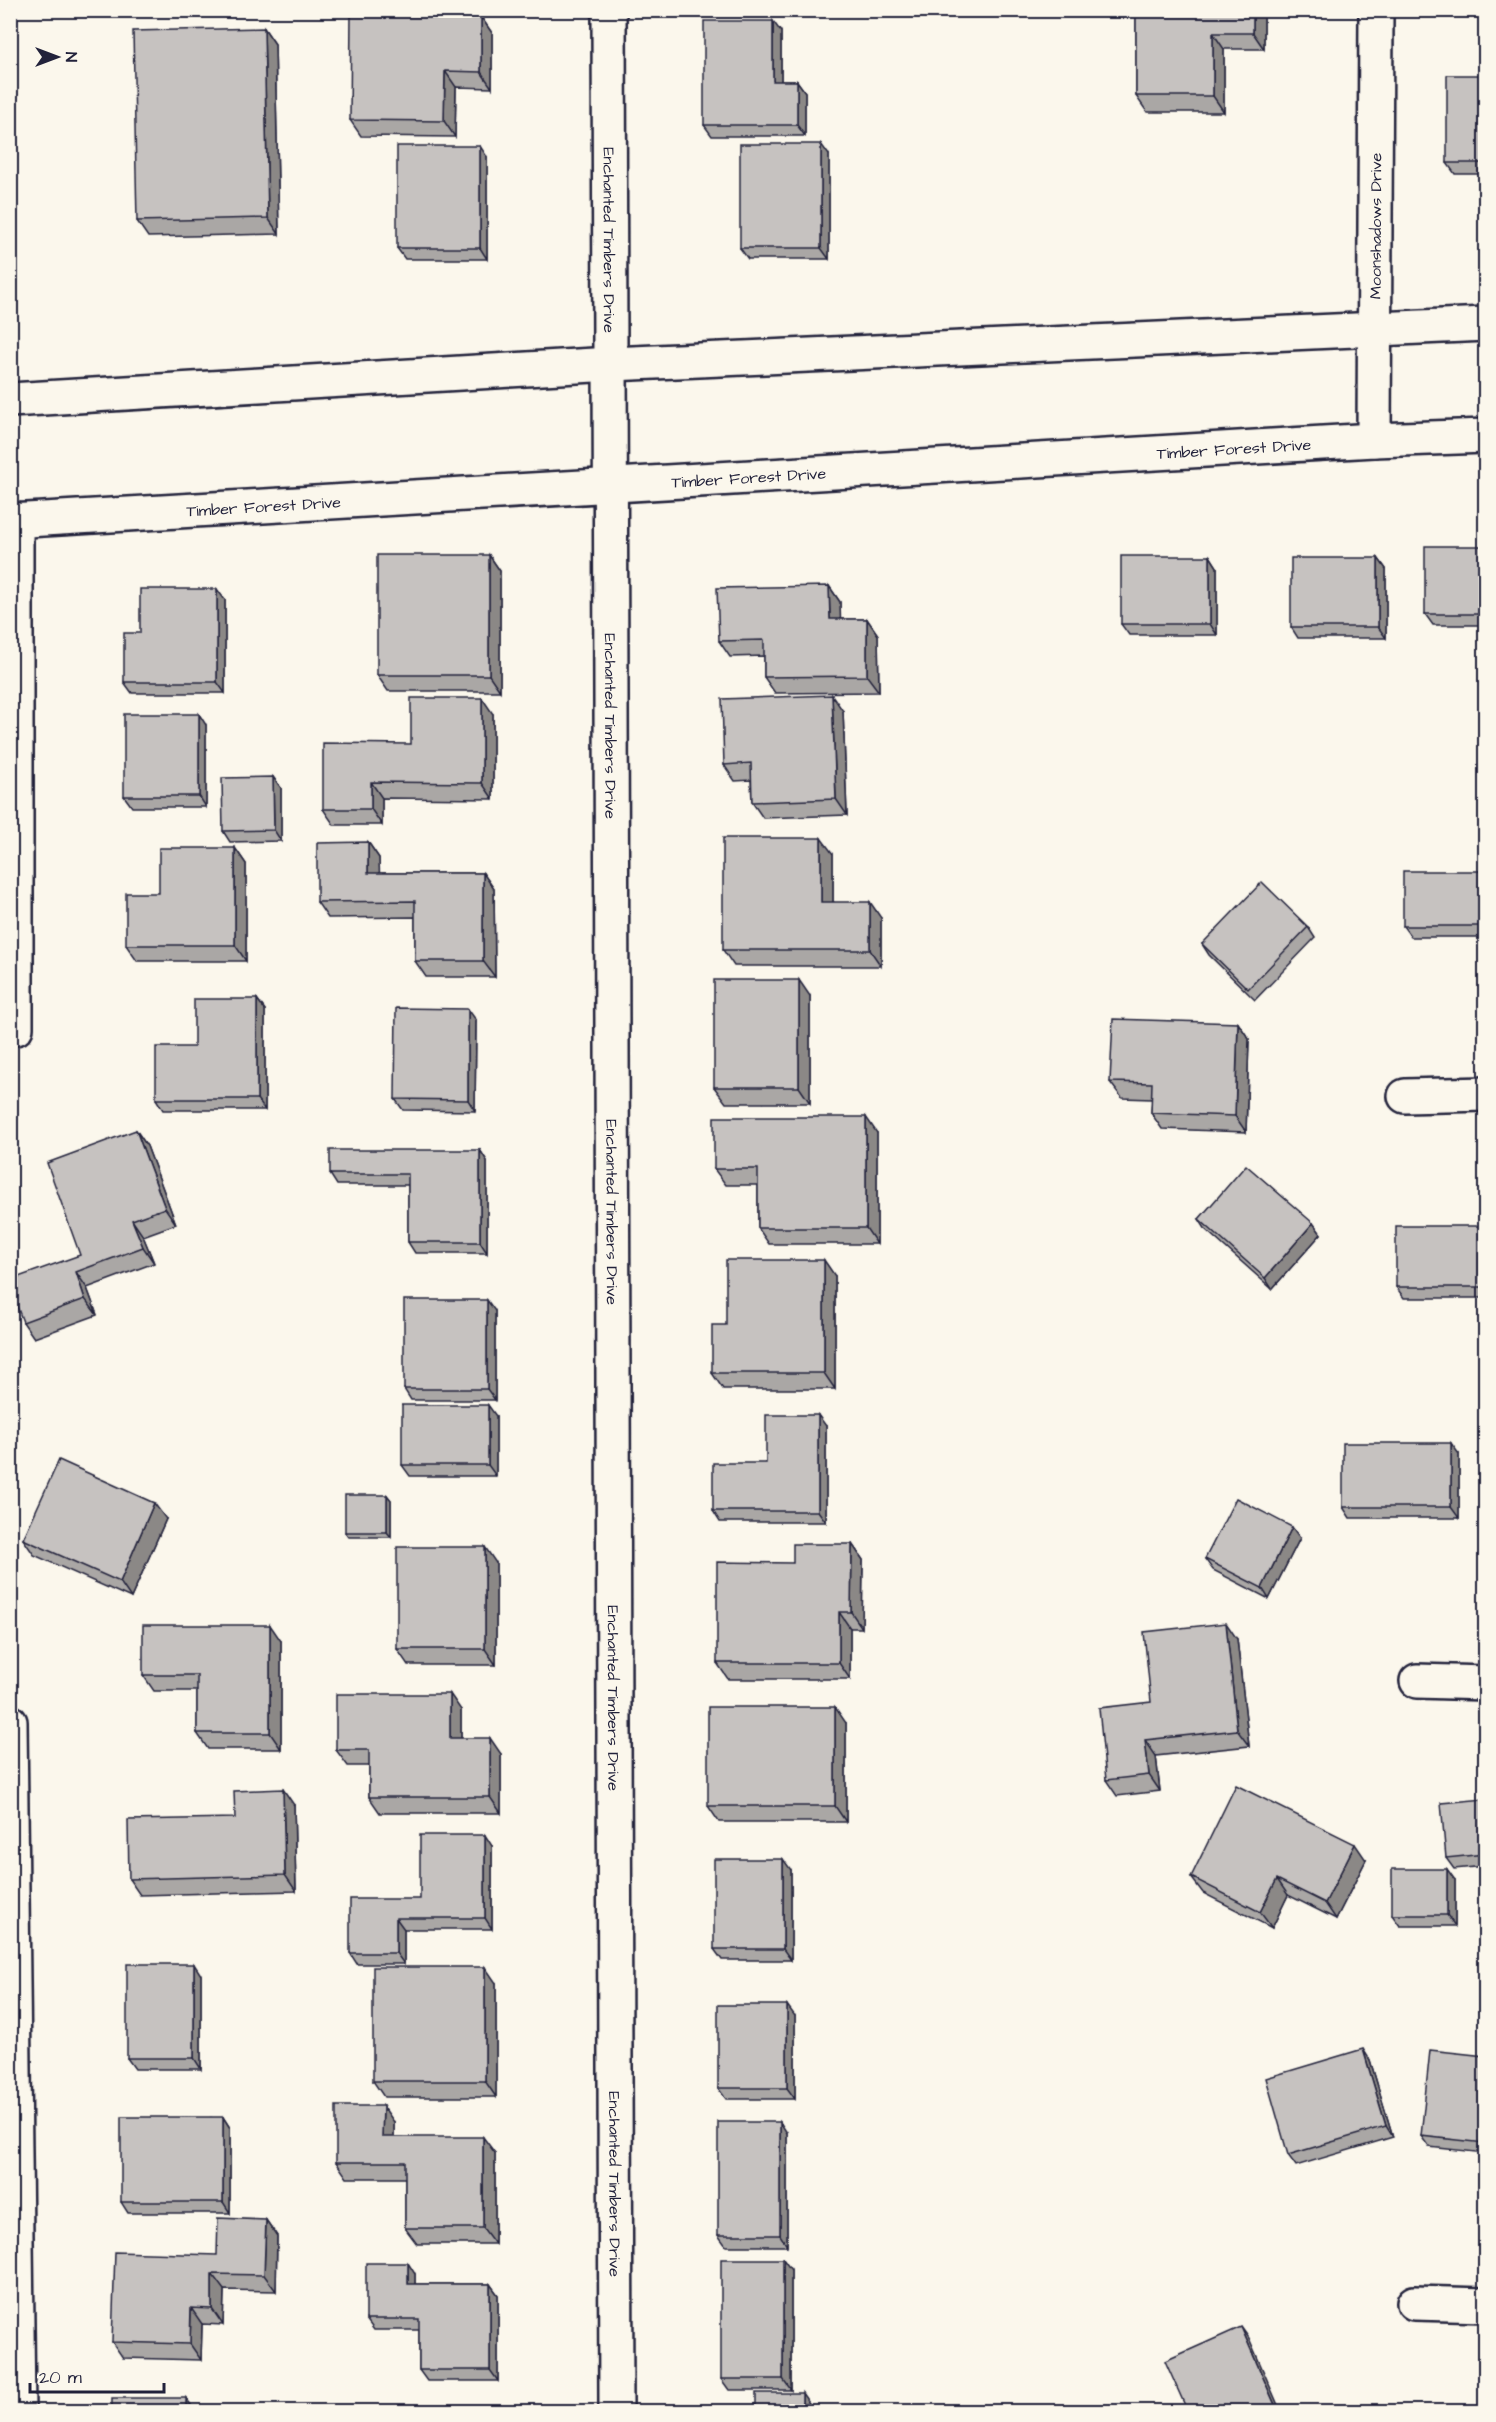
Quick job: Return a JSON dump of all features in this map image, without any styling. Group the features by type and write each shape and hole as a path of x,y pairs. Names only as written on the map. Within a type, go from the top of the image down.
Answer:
{"street":[{"name":"Enchanted Timbers Drive","path":"609,10 616,2412"},
{"name":"Moonshadows Drive","path":"1374,440 1376,10"},
{"path":"10,400 610,364 1375,331 1485,324"},
{"name":"Timber Forest Drive","path":"13,520 1374,440 1485,436"},
{"path":"13,520 16,1028"},
{"path":"1405,1096 1485,1094"},
{"path":"1417,1681 1485,1683"},
{"path":"10,1722 18,2412"},
{"path":"1414,2303 1485,2305"}],"building":[{"path":"1136,10 1253,10 1253,33 1213,33 1213,96 1136,96"},
{"path":"351,15 481,17 481,72 445,71 444,121 350,120"},
{"path":"704,21 773,21 773,81 797,81 797,125 704,125"},
{"path":"264,28 268,218 137,221 133,31"},
{"path":"1447,75 1485,75 1485,163 1447,163"},
{"path":"740,144 821,144 821,248 740,248"},
{"path":"397,146 480,146 480,248 397,248"},
{"path":"1425,546 1485,546 1485,614 1425,614"},
{"path":"377,555 489,555 489,675 377,675"},
{"path":"1121,556 1210,556 1210,624 1121,624"},
{"path":"1291,558 1378,558 1378,627 1291,627"},
{"path":"829,586 830,619 867,619 867,676 764,677 764,640 719,641 717,588"},
{"path":"140,589 217,589 217,682 124,682 124,633 140,633"},
{"path":"832,695 836,799 752,802 751,763 724,765 722,699"},
{"path":"411,698 482,698 482,783 371,782 371,809 323,809 323,743 411,744"},
{"path":"124,714 199,714 199,796 124,796"},
{"path":"273,777 274,830 223,831 222,778"},
{"path":"723,838 821,838 821,902 870,902 870,950 723,950"},
{"path":"368,842 368,873 483,873 483,961 415,961 415,901 317,902 317,843"},
{"path":"159,848 235,848 235,945 126,945 126,893 159,893"},
{"path":"1403,871 1484,871 1484,926 1403,926"},
{"path":"1262,882 1308,927 1248,989 1202,944"},
{"path":"714,980 799,980 799,1087 714,1087"},
{"path":"194,999 257,999 257,1099 156,1099 156,1047 194,1047"},
{"path":"396,1008 468,1009 468,1100 395,1099"},
{"path":"1113,1019 1238,1023 1235,1116 1151,1113 1152,1083 1110,1082"},
{"path":"714,1117 866,1117 866,1228 758,1228 758,1169 714,1169"},
{"path":"136,1130 165,1208 132,1220 143,1247 76,1272 85,1299 23,1322 10,1288 10,1280 80,1255 47,1163"},
{"path":"330,1150 480,1150 480,1242 408,1242 408,1174 330,1174"},
{"path":"1246,1165 1313,1223 1265,1278 1199,1219"},
{"path":"1396,1226 1485,1226 1485,1287 1396,1287"},
{"path":"726,1260 824,1260 824,1373 712,1373 712,1325 726,1325"},
{"path":"404,1300 487,1300 487,1389 404,1389"},
{"path":"402,1405 488,1405 488,1465 402,1465"},
{"path":"766,1415 818,1415 818,1511 713,1511 713,1463 766,1463"},
{"path":"1343,1443 1451,1443 1451,1507 1343,1507"},
{"path":"1485,1457 1485,1544 1484,1544"},
{"path":"59,1460 154,1503 120,1582 23,1539"},
{"path":"345,1495 387,1495 387,1532 345,1532"},
{"path":"1236,1498 1292,1527 1262,1588 1205,1559"},
{"path":"793,1544 852,1544 851,1612 839,1612 839,1663 717,1663 717,1562 793,1563"},
{"path":"397,1547 485,1547 485,1649 397,1649"},
{"path":"1226,1623 1237,1730 1145,1740 1149,1775 1106,1780 1099,1708 1151,1702 1144,1632"},
{"path":"143,1625 270,1625 270,1733 197,1733 197,1675 143,1675"},
{"path":"336,1694 450,1694 450,1738 490,1738 490,1797 369,1797 369,1750 336,1750"},
{"path":"708,1707 835,1707 835,1806 708,1806"},
{"path":"1236,1785 1355,1844 1325,1903 1277,1879 1260,1912 1191,1877"},
{"path":"283,1789 285,1875 129,1879 128,1820 235,1818 234,1791"},
{"path":"1485,1799 1485,1854 1446,1858 1441,1803"},
{"path":"420,1835 485,1835 485,1918 396,1918 396,1953 350,1953 350,1899 420,1899"},
{"path":"714,1859 783,1859 783,1949 714,1949"},
{"path":"1392,1869 1447,1869 1447,1915 1392,1915"},
{"path":"127,1964 194,1964 194,2058 127,2058"},
{"path":"373,1967 485,1967 485,2081 373,2081"},
{"path":"718,2005 787,2005 787,2088 718,2088"},
{"path":"1363,2049 1386,2126 1288,2155 1266,2078"},
{"path":"1430,2050 1485,2056 1485,2143 1421,2136"},
{"path":"336,2106 383,2106 382,2137 483,2137 483,2228 405,2228 405,2162 336,2162"},
{"path":"121,2117 223,2117 223,2202 121,2202"},
{"path":"718,2122 780,2122 780,2235 718,2235"},
{"path":"218,2218 266,2220 264,2275 212,2274 212,2309 191,2308 190,2344 112,2342 115,2252 217,2255"},
{"path":"721,2259 783,2259 783,2379 721,2379"},
{"path":"366,2263 408,2263 408,2284 490,2284 490,2370 419,2370 419,2319 366,2319"},
{"path":"1241,2327 1278,2412 1188,2412 1165,2361"},
{"path":"756,2393 802,2393 802,2412 756,2412"},
{"path":"112,2398 186,2398 186,2412 112,2412"},
{"path":"1461,2406 1485,2411 1485,2412 1460,2412"}]}
